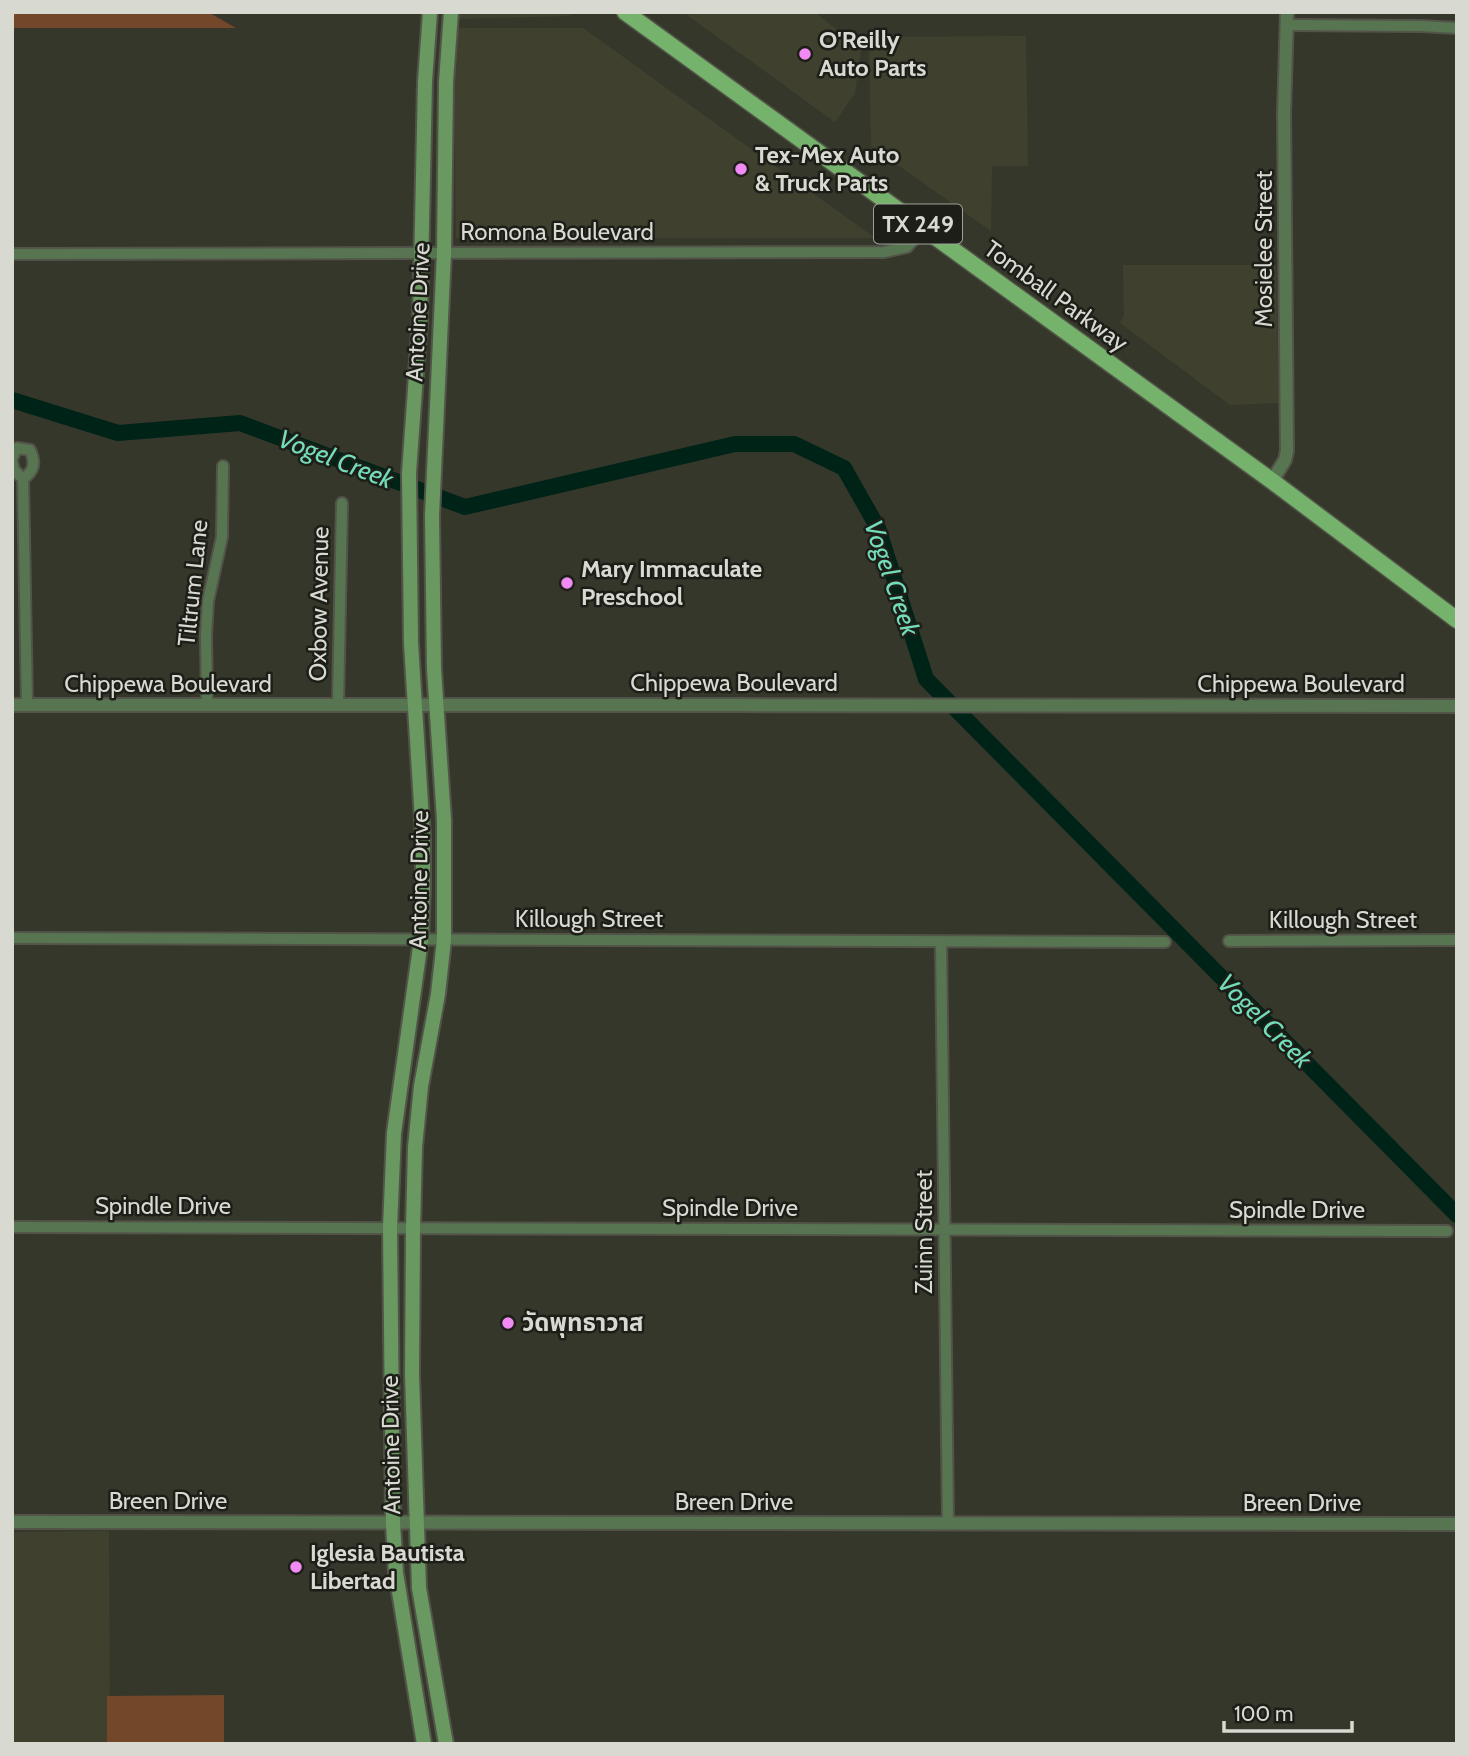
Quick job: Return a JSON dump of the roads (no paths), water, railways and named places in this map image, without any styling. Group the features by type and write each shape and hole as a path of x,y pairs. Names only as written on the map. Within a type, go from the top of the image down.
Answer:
{"main road":[{"name":"Antoine Drive","path":"424,1744 396,1573 393,1523 390,1228 394,1133 421,940 423,836 411,643 409,473 420,319 425,81 430,12"},
{"name":"Antoine Drive","path":"446,1744 419,1587 412,1375 415,1147 421,1086 438,993 444,940 444,820 435,706 432,478 444,253 446,82 451,12"},
{"name":"Tomball Parkway","path":"625,12 1272,481 1457,620"},
{"path":"425,81 446,82"},
{"path":"414,383 438,385"},
{"path":"411,578 432,578"},
{"path":"400,1083 421,1086"},
{"path":"392,1375 412,1375"},
{"path":"415,1686 436,1682"}],"street":[{"path":"1287,19 1457,28"},
{"name":"Mosielee Street","path":"1272,481 1285,460 1287,451 1284,114 1287,19"},
{"name":"Romona Boulevard","path":"12,254 884,252 907,247 924,228"},
{"path":"23,479 31,473 34,466 30,450 17,448 12,460 14,470 23,479 27,705"},
{"name":"Tiltrum Lane","path":"207,705 208,601 222,537 223,466"},
{"name":"Oxbow Avenue","path":"338,705 342,503"},
{"name":"Chippewa Boulevard","path":"12,705 1457,706"},
{"name":"Killough Street","path":"12,939 1165,942"},
{"name":"Killough Street","path":"1228,941 1457,940"},
{"name":"Zuinn Street","path":"942,941 948,1523"},
{"name":"Spindle Drive","path":"12,1227 1447,1231"},
{"name":"Breen Drive","path":"12,1522 1457,1524"}],"waterway":[{"name":"Vogel Creek","path":"12,400 118,433 240,423 465,507 735,444 794,444 844,468 878,528 926,679 1457,1215"}],"place":[{"name":"O'Reilly Auto Parts","path":"805,54"},
{"name":"Tex-Mex Auto & Truck Parts","path":"741,169"},
{"name":"Mary Immaculate Preschool","path":"567,583"},
{"name":"วัดพุทธาวาส","path":"508,1323"},
{"name":"Iglesia Bautista Libertad","path":"296,1567"}]}
